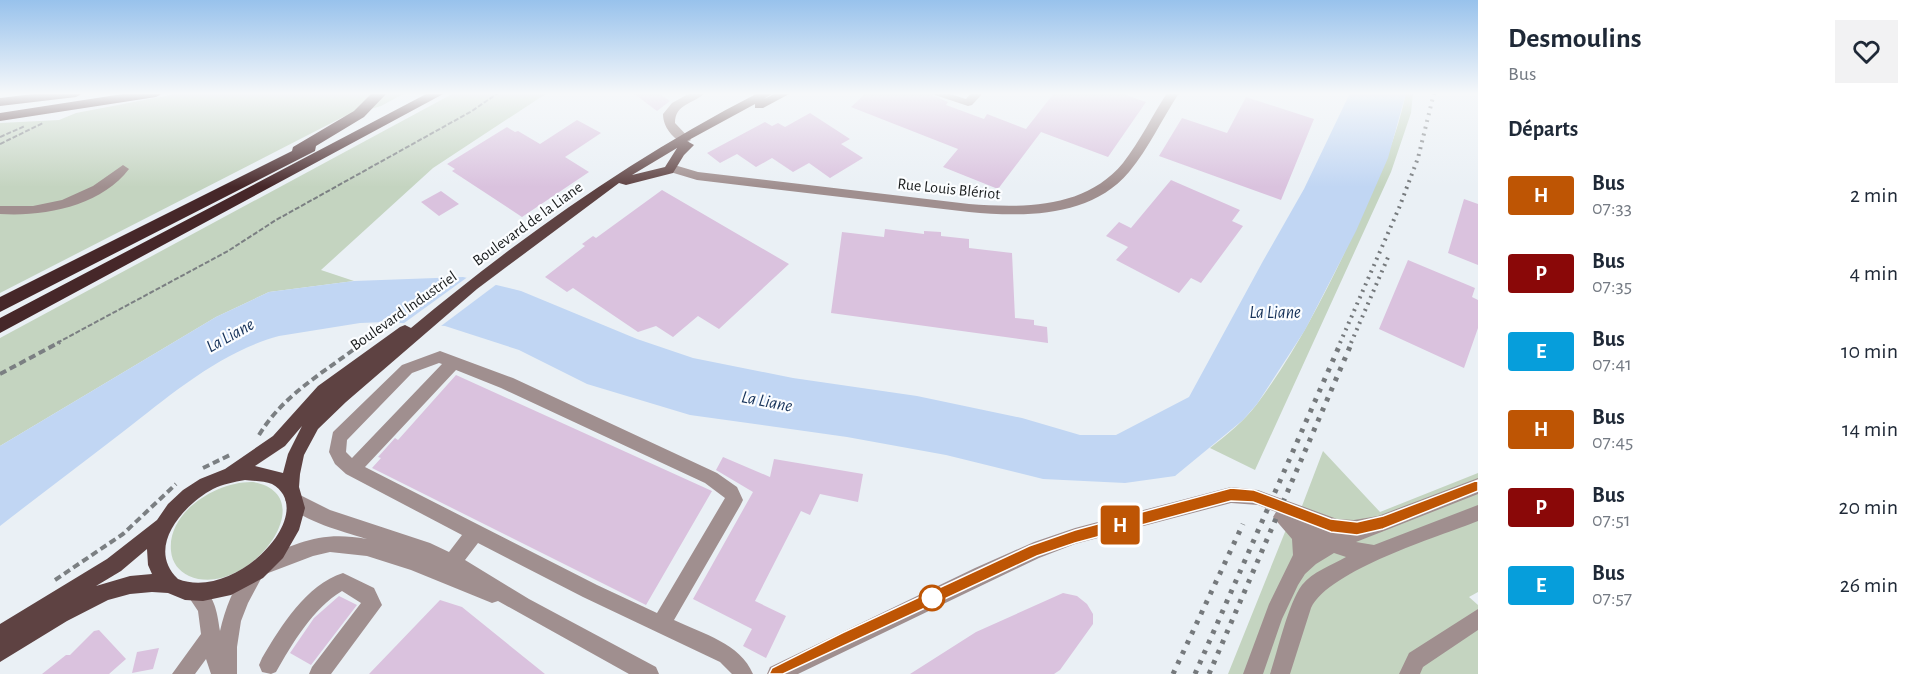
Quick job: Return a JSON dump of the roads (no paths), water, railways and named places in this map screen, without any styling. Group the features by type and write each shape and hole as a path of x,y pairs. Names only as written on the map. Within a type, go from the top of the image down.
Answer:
{"highway":[{"path":"242,181 344,124"},
{"path":"0,305 356,124"},
{"path":"0,326 379,124"}],"main road":[{"name":"Boulevard de la Liane","path":"476,282 615,180 685,140 707,124"},
{"name":"Boulevard de la Liane","path":"604,190 668,167 680,151 720,124"},
{"path":"666,156 668,167 649,168 652,159 666,156"},
{"name":"Boulevard Industriel","path":"222,477 272,446 285,435 324,391 411,332 476,282"},
{"name":"Boulevard Industriel","path":"292,495 291,474 296,454 312,424 411,332"},
{"path":"0,635 114,565 163,525 188,496 222,477 245,472 260,472 278,478 292,495 295,517 289,536 276,555 258,571 219,590 184,591 170,584 160,573 155,559 156,543 163,525"},
{"path":"0,652 57,617 108,592 139,584 170,584"}],"street":[{"path":"669,124 685,140"},
{"name":"Rue Louis Blériot","path":"668,167 697,176 969,208 1036,210 1082,199 1112,182 1126,167 1153,124"},
{"path":"0,210 31,211 57,206 91,191 123,169"},
{"path":"662,625 734,500 731,493 702,474 507,383 440,357 407,369 339,437 336,448 339,456 352,469 662,625 727,656 741,669 743,674"},
{"path":"352,469 454,362"},
{"path":"1298,567 1328,544 1478,486"},
{"path":"777,674 848,638 1034,551 1075,536 1222,497 1240,494 1254,496 1306,517 1344,528 1383,523"},
{"path":"292,495 325,517 407,543 447,568 649,674"},
{"path":"1222,497 1250,504 1286,518 1328,544 1360,552 1377,552"},
{"path":"1312,587 1333,573 1377,552 1478,513"},
{"path":"1280,674 1295,623 1327,562 1328,544 1306,517"},
{"path":"1253,674 1303,552 1303,544 1297,531 1286,518"},
{"path":"447,568 476,531"},
{"path":"223,672 229,636 240,595 258,571 311,548 338,544 371,549 447,568"},
{"path":"269,665 280,645 322,594 331,585 343,582 368,595 372,605 319,674"},
{"path":"195,592 207,607 211,637 223,672"},
{"path":"1409,674 1416,660 1422,655 1478,619"},
{"path":"182,674 211,637"}],"water":[{"name":"La Liane","path":"1335,124 1397,124 1388,158 1356,231 1305,330 1257,404 1243,420 1175,476 1125,483 1043,479 946,455 847,437 690,415 587,384 519,350 445,326 386,322 360,323 279,336 237,352 217,363 178,389 0,526 0,446 216,317 269,292 354,281 463,277 521,291 637,339 693,358 793,378 917,396 1022,418 1080,435 1116,435 1189,397 1304,189"}],"railway":[{"path":"1340,343 1399,208 1418,158 1426,124"},
{"path":"1351,343 1389,255"},
{"path":"1195,674 1341,342"},
{"path":"1209,674 1352,342"},
{"path":"1173,674 1243,524"}]}
